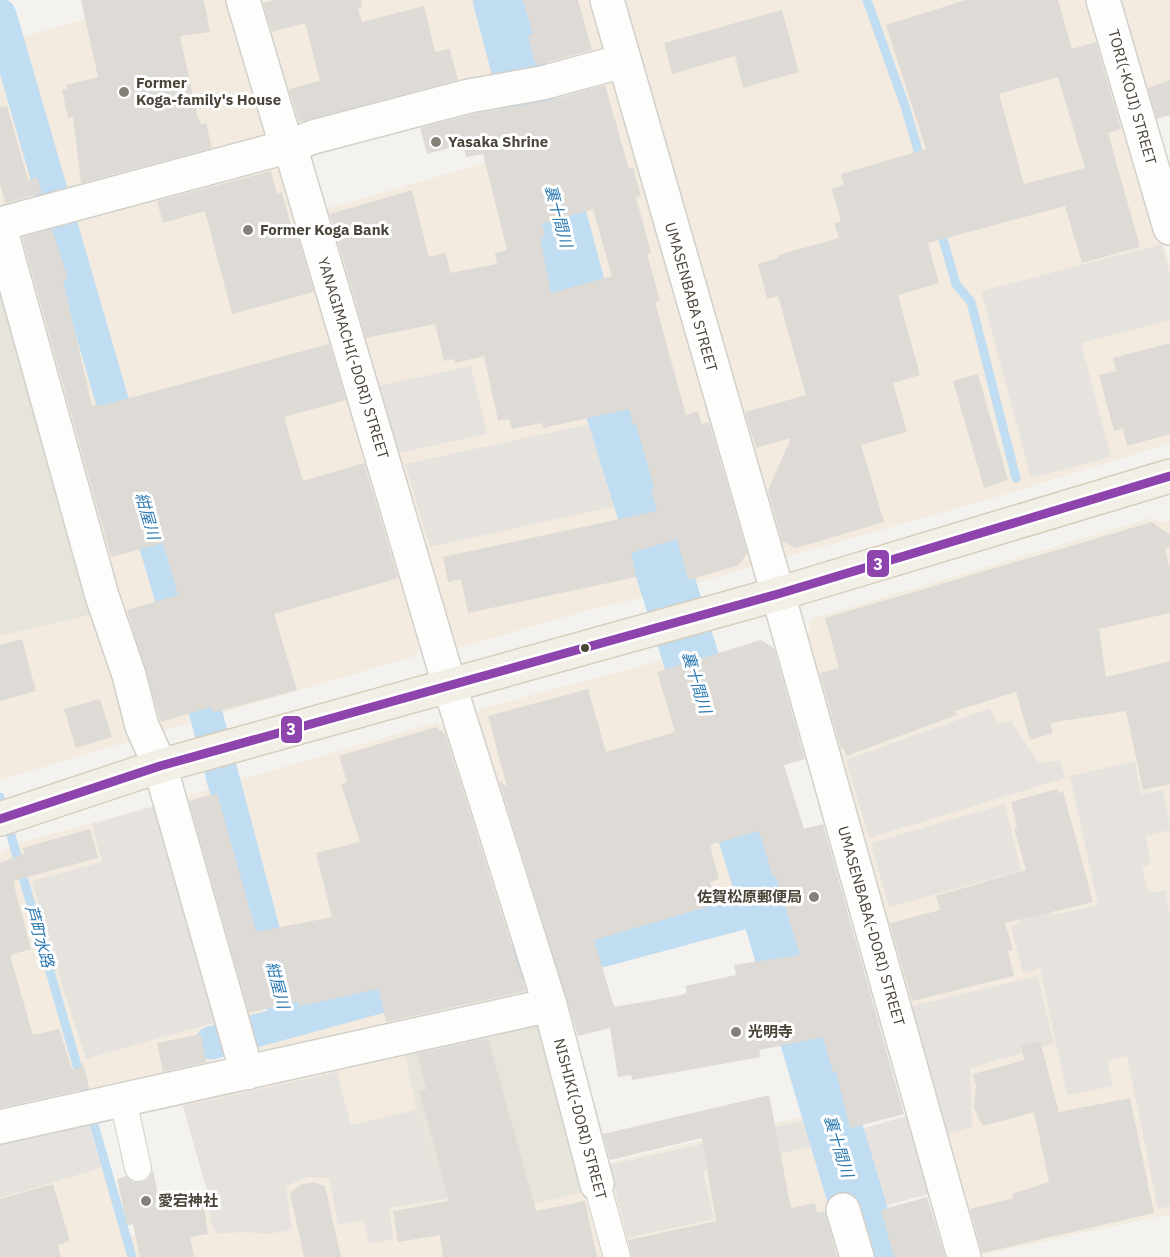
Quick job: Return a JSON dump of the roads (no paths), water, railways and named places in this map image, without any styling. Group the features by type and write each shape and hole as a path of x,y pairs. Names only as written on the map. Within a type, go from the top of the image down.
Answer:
{"main road":[{"path":"7,817 160,766 778,594 1170,476"}],"street":[{"name":"YANAGIMACHI(-DORI) STREET","path":"243,0 284,138 290,146 449,684"},
{"name":"UMASENBABA STREET","path":"607,0 778,594"},
{"name":"TORI(-KOJI) STREET","path":"1103,0 1170,228"},
{"path":"0,224 290,146 324,134 506,89 542,83 623,61"},
{"path":"0,228 102,596 129,675 142,726 160,766 244,1064"},
{"name":"UMASENBABA(-DORI) STREET","path":"778,594 964,1257"},
{"name":"NISHIKI(-DORI) STREET","path":"449,684 546,993 616,1257"},
{"path":"0,1126 100,1104 244,1064 546,993"},
{"path":"100,1104 138,1168"},
{"path":"843,1210 856,1257"}],"waterway":[{"name":"裏十間川","path":"501,0 591,338 768,906 873,1257"},
{"path":"867,0 905,106 921,161"},
{"name":"紺屋川","path":"0,15 125,445"},
{"path":"940,229 956,284 971,302 1016,478"},
{"name":"紺屋川","path":"143,503 206,714 287,1020"},
{"name":"芦町水路","path":"0,797 132,1257"},
{"path":"473,972 509,963 548,965 768,906"},
{"path":"211,1043 423,985"}],"place":[{"name":"Former Koga-family's House","path":"124,92"},
{"name":"Yasaka Shrine","path":"436,142"},
{"name":"Former Koga Bank","path":"248,230"},
{"name":"佐賀松原郵便局","path":"814,897"},
{"name":"光明寺","path":"736,1032"},
{"name":"愛宕神社","path":"146,1201"}]}
